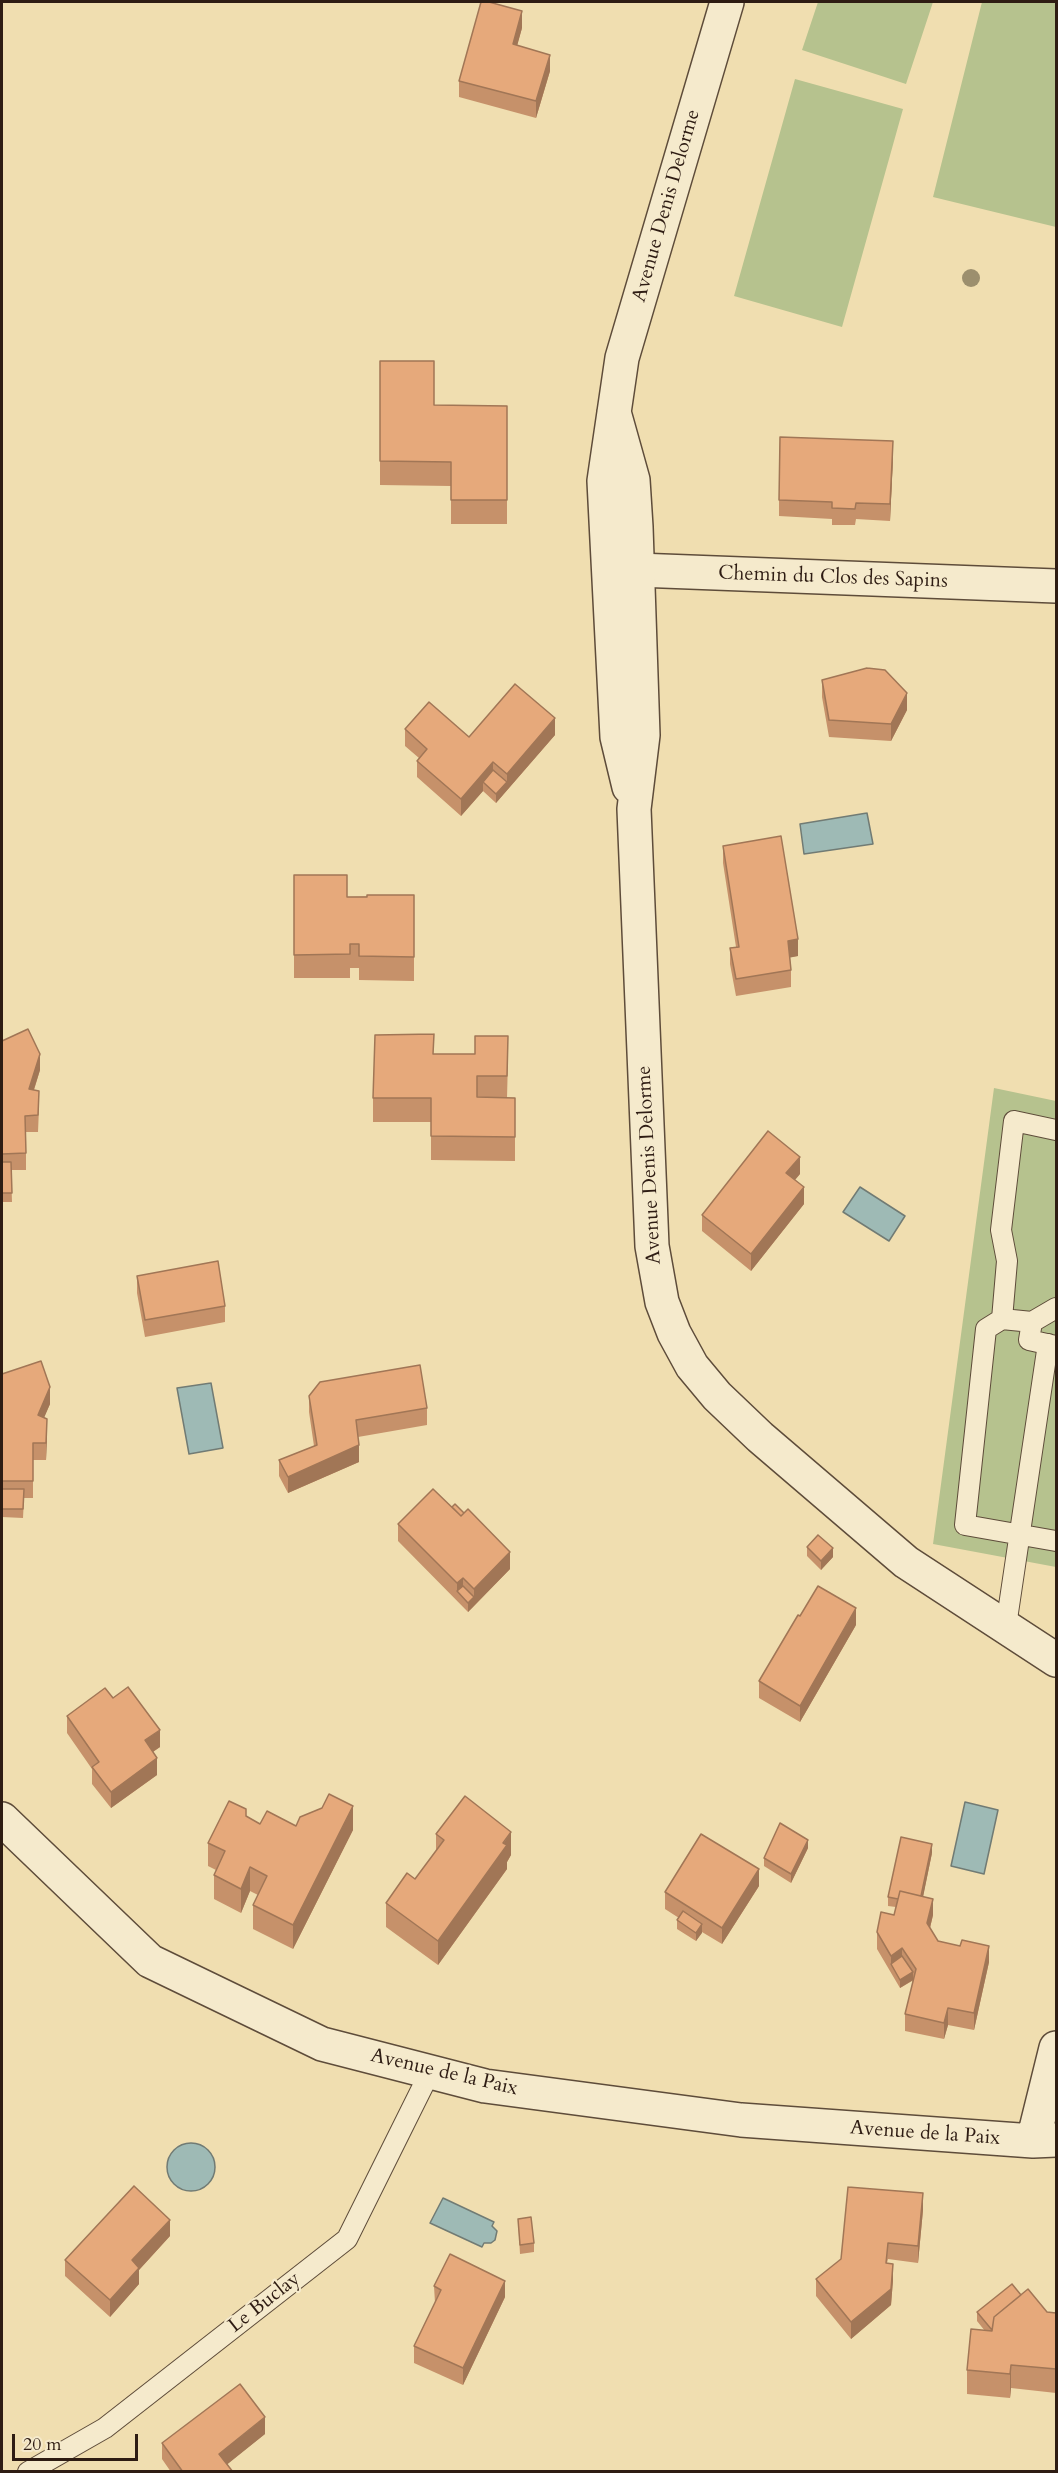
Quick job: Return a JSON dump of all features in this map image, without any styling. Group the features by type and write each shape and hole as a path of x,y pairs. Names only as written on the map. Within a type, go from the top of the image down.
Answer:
{"street":[{"name":"Avenue Denis Delorme","path":"727,2 622,358 604,481 623,570 617,737 634,809 651,1246 662,1302 674,1333 692,1366 717,1396 760,1437 906,1562 1056,1660"},
{"name":"Chemin du Clos des Sapins","path":"623,570 1056,586"},
{"name":"Avenue de la Paix","path":"2,1819 150,1961 322,2044 485,2086 741,2120 1049,2143"},
{"path":"1049,2143 1056,2048"}],"lane":[{"path":"1002,1318 1007,1261 1000,1230 1014,1121 1056,1130"},
{"path":"1056,1308 1032,1322 1002,1318 986,1329 965,1525 1056,1541"},
{"path":"1005,1626 1052,1345 1029,1340 1032,1322"},
{"name":"Le Buclay","path":"28,2472 105,2428 347,2239 430,2072"}],"green space":[{"path":"818,2 933,2 906,84 802,50"},
{"path":"982,2 1056,2 1056,227 933,197"},
{"path":"795,79 903,109 842,327 734,296"},
{"path":"994,1088 1056,1101 1056,1567 933,1544"}],"water":[{"path":"867,813 873,844 804,854 800,824"},
{"path":"860,1187 905,1216 889,1241 843,1212"},
{"path":"211,1383 223,1448 189,1454 177,1388"},
{"path":"965,1802 998,1810 984,1874 951,1866"},
{"path":"191,2143 208,2150 215,2167 208,2184 191,2191 174,2184 167,2167 174,2150"},
{"path":"443,2198 494,2222 492,2226 497,2231 495,2240 491,2243 484,2243 482,2247 430,2223"}],"building":[{"path":"481,2 522,11 513,44 550,55 536,101 459,81"},
{"path":"380,361 434,361 434,405 507,406 507,500 451,500 451,462 380,461"},
{"path":"780,437 893,441 890,504 856,503 855,509 832,508 832,502 779,500"},
{"path":"867,668 885,670 907,693 891,724 829,720 822,680"},
{"path":"515,684 555,718 507,774 493,762 461,799 417,761 427,749 405,729 429,702 469,737"},
{"path":"493,770 507,782 496,794 483,782"},
{"path":"781,836 798,939 788,941 791,970 736,979 730,948 739,947 723,846"},
{"path":"294,875 347,875 347,897 414,895 414,957 359,956 359,944 350,944 350,954 294,955"},
{"path":"28,1029 40,1054 29,1089 39,1091 38,1115 25,1116 26,1153 2,1154 2,1041"},
{"path":"434,1034 433,1054 475,1054 475,1036 508,1036 507,1076 477,1076 477,1097 515,1098 515,1137 431,1136 431,1098 373,1098 375,1035"},
{"path":"768,1131 800,1157 786,1173 804,1187 751,1254 702,1215"},
{"path":"2,1162 11,1162 12,1193 2,1193"},
{"path":"218,1261 225,1306 145,1320 137,1276"},
{"path":"41,1361 50,1387 38,1415 47,1419 46,1443 33,1443 33,1481 2,1481 2,1374"},
{"path":"420,1365 427,1408 356,1420 359,1445 288,1477 279,1460 317,1445 309,1396 320,1382"},
{"path":"2,1489 24,1489 23,1509 2,1509"},
{"path":"433,1489 461,1516 468,1509 510,1552 474,1589 463,1578 457,1583 398,1524"},
{"path":"455,1504 464,1513 461,1516 452,1507"},
{"path":"818,1535 833,1548 821,1561 807,1547"},
{"path":"463,1586 474,1597 468,1603 457,1591"},
{"path":"818,1586 856,1608 800,1706 759,1681"},
{"path":"128,1687 160,1730 145,1740 157,1758 111,1792 92,1767 99,1762 67,1716 105,1688 113,1698"},
{"path":"329,1794 353,1806 293,1925 253,1905 267,1876 250,1867 241,1889 214,1875 225,1851 208,1843 229,1801 246,1809 246,1816 260,1824 267,1811 296,1826 300,1817 322,1808"},
{"path":"465,1796 511,1832 503,1843 507,1845 438,1941 386,1903 407,1873 415,1879 444,1840 436,1834"},
{"path":"780,1823 808,1840 791,1874 764,1858"},
{"path":"701,1834 759,1869 722,1928 665,1892"},
{"path":"901,1837 932,1844 921,1896 900,1891 898,1899 888,1897"},
{"path":"900,1891 933,1899 927,1923 938,1941 960,1946 962,1940 989,1946 974,2013 948,2008 944,2023 905,2014 916,1969 902,1948 891,1956 877,1932 881,1912 894,1915"},
{"path":"683,1911 702,1924 696,1933 677,1920"},
{"path":"902,1956 913,1972 900,1980 891,1964"},
{"path":"134,2186 170,2220 132,2260 139,2268 110,2300 65,2260"},
{"path":"848,2187 923,2193 918,2246 888,2243 886,2263 893,2264 891,2289 851,2322 816,2279 841,2259"},
{"path":"531,2217 534,2243 520,2245 518,2219"},
{"path":"450,2254 505,2281 463,2368 414,2346 441,2290 434,2286"},
{"path":"1012,2284 1021,2295 994,2317 992,2330 977,2312"},
{"path":"1028,2289 1047,2312 1056,2313 1056,2369 1011,2365 1010,2374 967,2370 971,2329 992,2331 994,2317"},
{"path":"240,2384 265,2417 219,2454 233,2472 183,2472 162,2443"}]}
